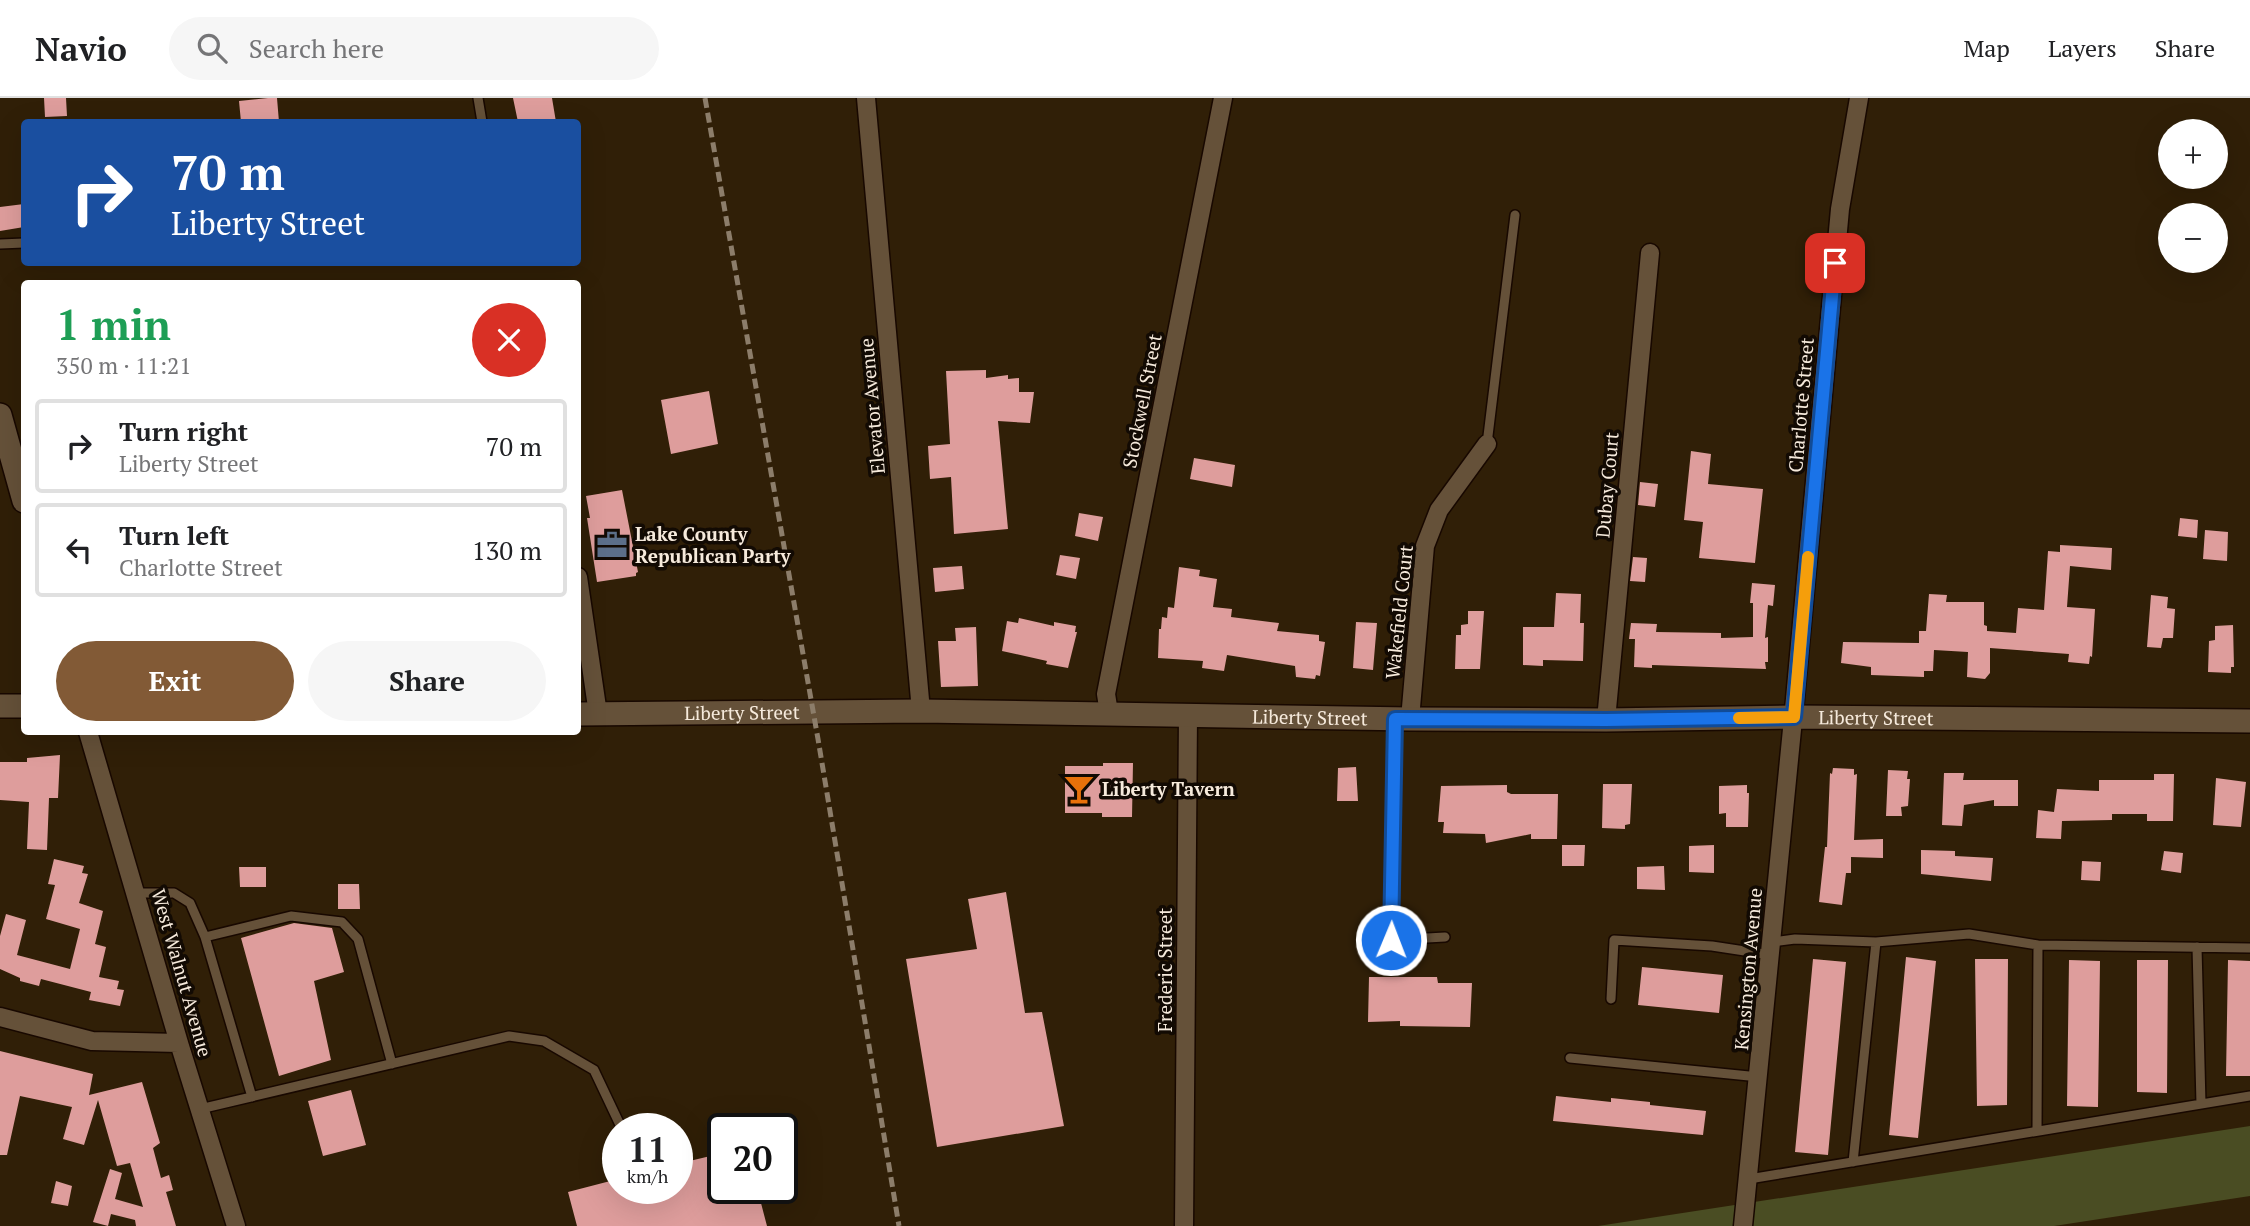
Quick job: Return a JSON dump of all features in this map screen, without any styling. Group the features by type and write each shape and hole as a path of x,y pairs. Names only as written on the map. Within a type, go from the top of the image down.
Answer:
{"street":[{"name":"Elevator Avenue","path":"866,98 920,711"},
{"name":"Stockwell Street","path":"1109,713 1106,694 1223,98"},
{"name":"Charlotte Street","path":"1794,717 1840,209 1859,98"},
{"name":"Dubay Court","path":"1606,720 1650,253"},
{"path":"0,415 21,490"},
{"name":"Wakefield Court","path":"1403,719 1425,546 1438,510 1487,444"},
{"path":"581,618 588,714"},
{"path":"0,706 21,706"},
{"name":"Liberty Street","path":"588,714 920,711 1403,719 1794,717 2250,722"},
{"name":"Frederic Street","path":"1184,1226 1188,715"},
{"name":"Kensington Avenue","path":"1743,1226 1794,717"},
{"name":"West Walnut Avenue","path":"89,735 236,1226"},
{"path":"0,1017 92,1041 179,1043"}],"lane":[{"path":"478,98 482,119"},
{"path":"1487,444 1515,215"},
{"path":"0,244 21,243"},
{"path":"1403,719 1391,940 1445,937"},
{"path":"137,893 174,893 190,902 205,937 252,1097"},
{"path":"205,937 291,916 342,922 358,939 392,1064"},
{"path":"1611,999 1614,940 1771,948 1795,939 1876,942 1969,934 2038,945 2250,948"},
{"path":"1853,1162 1876,942"},
{"path":"2037,1131 2038,945"},
{"path":"2197,947 2201,1104"},
{"path":"200,1109 509,1036 544,1041 594,1070 614,1113"},
{"path":"1570,1058 1759,1077"},
{"path":"1749,1179 2250,1096"}],"green space":[{"path":"2250,1126 2250,1196 2054,1226 1598,1226"}],"building":[{"path":"44,98 66,98 67,116 45,117"},
{"path":"277,98 279,119 241,119 239,101"},
{"path":"513,98 552,98 556,119 517,119"},
{"path":"21,204 21,228 0,231 0,207"},
{"path":"986,370 986,378 1008,375 1008,379 1019,378 1019,392 1034,392 1030,423 998,421 1008,529 954,534 951,477 930,479 928,446 950,444 946,371"},
{"path":"709,391 718,444 671,454 661,400"},
{"path":"1691,451 1711,454 1708,484 1763,489 1755,563 1699,558 1703,522 1684,520"},
{"path":"1194,458 1235,465 1232,487 1190,479"},
{"path":"1640,482 1658,484 1655,507 1638,505"},
{"name":"Lake County Republican Party","path":"622,490 638,572 636,576 597,582 586,496"},
{"path":"1079,513 1103,517 1098,541 1075,536"},
{"path":"2180,518 2198,520 2197,538 2178,536"},
{"path":"2205,530 2228,532 2227,561 2203,559"},
{"path":"2060,545 2112,548 2111,570 2070,566 2067,607 2095,609 2092,657 2090,656 2089,664 2068,662 2069,654 1990,648 1990,673 1985,679 1967,677 1968,652 1934,650 1933,671 1924,671 1924,677 1871,675 1871,667 1841,663 1843,642 1919,643 1919,631 1926,631 1929,594 1947,595 1946,602 1984,602 1984,625 1987,626 1987,631 2016,633 2018,608 2044,610 2048,551 2060,552"},
{"path":"1060,555 1080,558 1076,579 1056,575"},
{"path":"1633,557 1647,558 1645,582 1630,581"},
{"path":"962,566 964,589 935,592 933,568"},
{"path":"1179,567 1200,570 1199,576 1217,579 1213,607 1232,609 1231,617 1279,623 1277,631 1319,635 1319,641 1325,642 1320,676 1316,675 1315,679 1296,677 1295,666 1227,655 1224,671 1202,668 1203,661 1158,658 1159,629 1162,617 1167,618 1168,607 1174,608"},
{"path":"1752,583 1775,585 1773,606 1768,605 1766,669 1652,665 1652,668 1634,667 1635,639 1629,639 1631,623 1657,624 1656,632 1721,633 1721,638 1753,637 1753,603 1750,603"},
{"path":"1556,593 1581,594 1580,623 1584,623 1583,661 1543,660 1543,666 1523,665 1523,627 1554,627"},
{"path":"2151,595 2168,597 2167,608 2175,609 2173,638 2163,638 2161,648 2147,647"},
{"path":"1468,611 1484,611 1480,669 1455,669 1456,635 1461,635 1461,625 1468,624"},
{"path":"1019,618 1054,626 1054,622 1076,626 1077,632 1068,668 1002,651 1007,621 1018,623"},
{"path":"1356,622 1377,623 1373,670 1353,668"},
{"path":"2233,625 2234,667 2231,667 2231,673 2208,672 2209,641 2215,640 2215,626"},
{"path":"976,627 978,686 941,687 938,641 956,641 955,628"},
{"path":"60,755 58,798 49,798 47,850 27,849 29,802 0,800 0,762 27,762 27,758"},
{"path":"1103,763 1133,763 1132,817 1102,817 1102,813 1065,813 1065,766 1103,766"},
{"path":"1356,767 1358,801 1337,801 1338,768"},
{"path":"1833,768 1854,769 1854,775 1857,774 1854,840 1883,839 1883,858 1851,857 1851,873 1846,873 1842,905 1819,902 1827,847 1830,773 1832,774"},
{"path":"1888,770 1908,771 1908,806 1901,807 1902,816 1886,816"},
{"path":"1944,773 1964,773 1963,780 2018,780 2018,806 1994,806 1994,800 1964,805 1962,826 1942,825"},
{"path":"2154,774 2174,774 2173,821 2147,821 2147,814 2112,814 2112,820 2062,821 2061,839 2036,838 2038,810 2054,812 2057,789 2099,791 2099,780 2154,780"},
{"path":"2216,778 2246,782 2241,827 2213,825"},
{"path":"1603,784 1632,784 1630,824 1625,825 1625,829 1602,828"},
{"path":"1507,785 1507,792 1511,794 1558,794 1557,839 1531,839 1531,834 1486,843 1485,834 1443,833 1444,822 1438,822 1441,786"},
{"path":"1747,785 1748,827 1726,827 1726,813 1719,814 1719,786"},
{"path":"1562,845 1585,845 1584,866 1562,866"},
{"path":"1714,845 1714,873 1689,872 1689,846"},
{"path":"1921,850 1955,851 1955,856 1993,858 1991,881 1921,874"},
{"path":"2164,851 2183,853 2181,873 2161,870"},
{"path":"54,859 84,866 82,873 88,874 79,903 103,911 95,944 106,947 99,977 119,981 117,989 124,990 120,1006 89,1000 91,992 41,979 39,986 20,981 20,978 0,969 0,936 6,914 26,920 17,955 70,969 80,929 46,919 55,885 48,884"},
{"path":"2082,861 2101,862 2100,881 2081,880"},
{"path":"1664,866 1665,890 1637,889 1637,867"},
{"path":"239,867 266,867 266,887 240,887"},
{"path":"338,884 359,884 360,909 338,909"},
{"path":"1006,892 1025,1013 1042,1012 1064,1126 937,1147 906,959 977,949 968,899"},
{"path":"294,923 332,928 344,972 314,981 331,1060 279,1076 241,938"},
{"path":"1906,957 1936,961 1918,1138 1889,1135"},
{"path":"1813,959 1846,962 1828,1155 1795,1152"},
{"path":"1975,959 2008,959 2007,1105 1977,1106"},
{"path":"2069,960 2100,961 2098,1107 2067,1106"},
{"path":"2137,960 2168,960 2167,1093 2137,1092"},
{"path":"2228,960 2250,961 2250,1076 2226,1076"},
{"path":"1642,967 1723,975 1719,1013 1638,1005"},
{"path":"1369,977 1437,977 1438,983 1472,983 1470,1027 1400,1026 1400,1021 1368,1022"},
{"path":"0,1051 93,1074 89,1095 142,1082 160,1143 153,1148 161,1178 169,1175 173,1190 166,1192 176,1226 136,1226 135,1220 111,1214 108,1226 93,1222 110,1169 122,1173 115,1199 143,1207 130,1163 117,1166 98,1100 84,1145 63,1139 72,1107 20,1096 7,1155 0,1155"},
{"path":"351,1090 366,1145 323,1156 308,1101"},
{"path":"1556,1096 1611,1102 1611,1098 1706,1111 1703,1135 1553,1121"},
{"path":"707,1157 707,1204 761,1204 767,1226 577,1226 568,1192 602,1183 602,1204 693,1204 693,1160"},
{"path":"56,1181 72,1186 68,1206 51,1203"}],"railway":[{"path":"705,98 818,739 899,1226"}],"slow traffic":[{"path":"1739,718 1794,717 1808,557"}],"place":[{"name":"Lake County Republican Party","path":"612,545"},
{"name":"Liberty Tavern","path":"1079,789"}],"route":[{"path":"1391,940 1395,719 1794,717 1835,263"}]}
